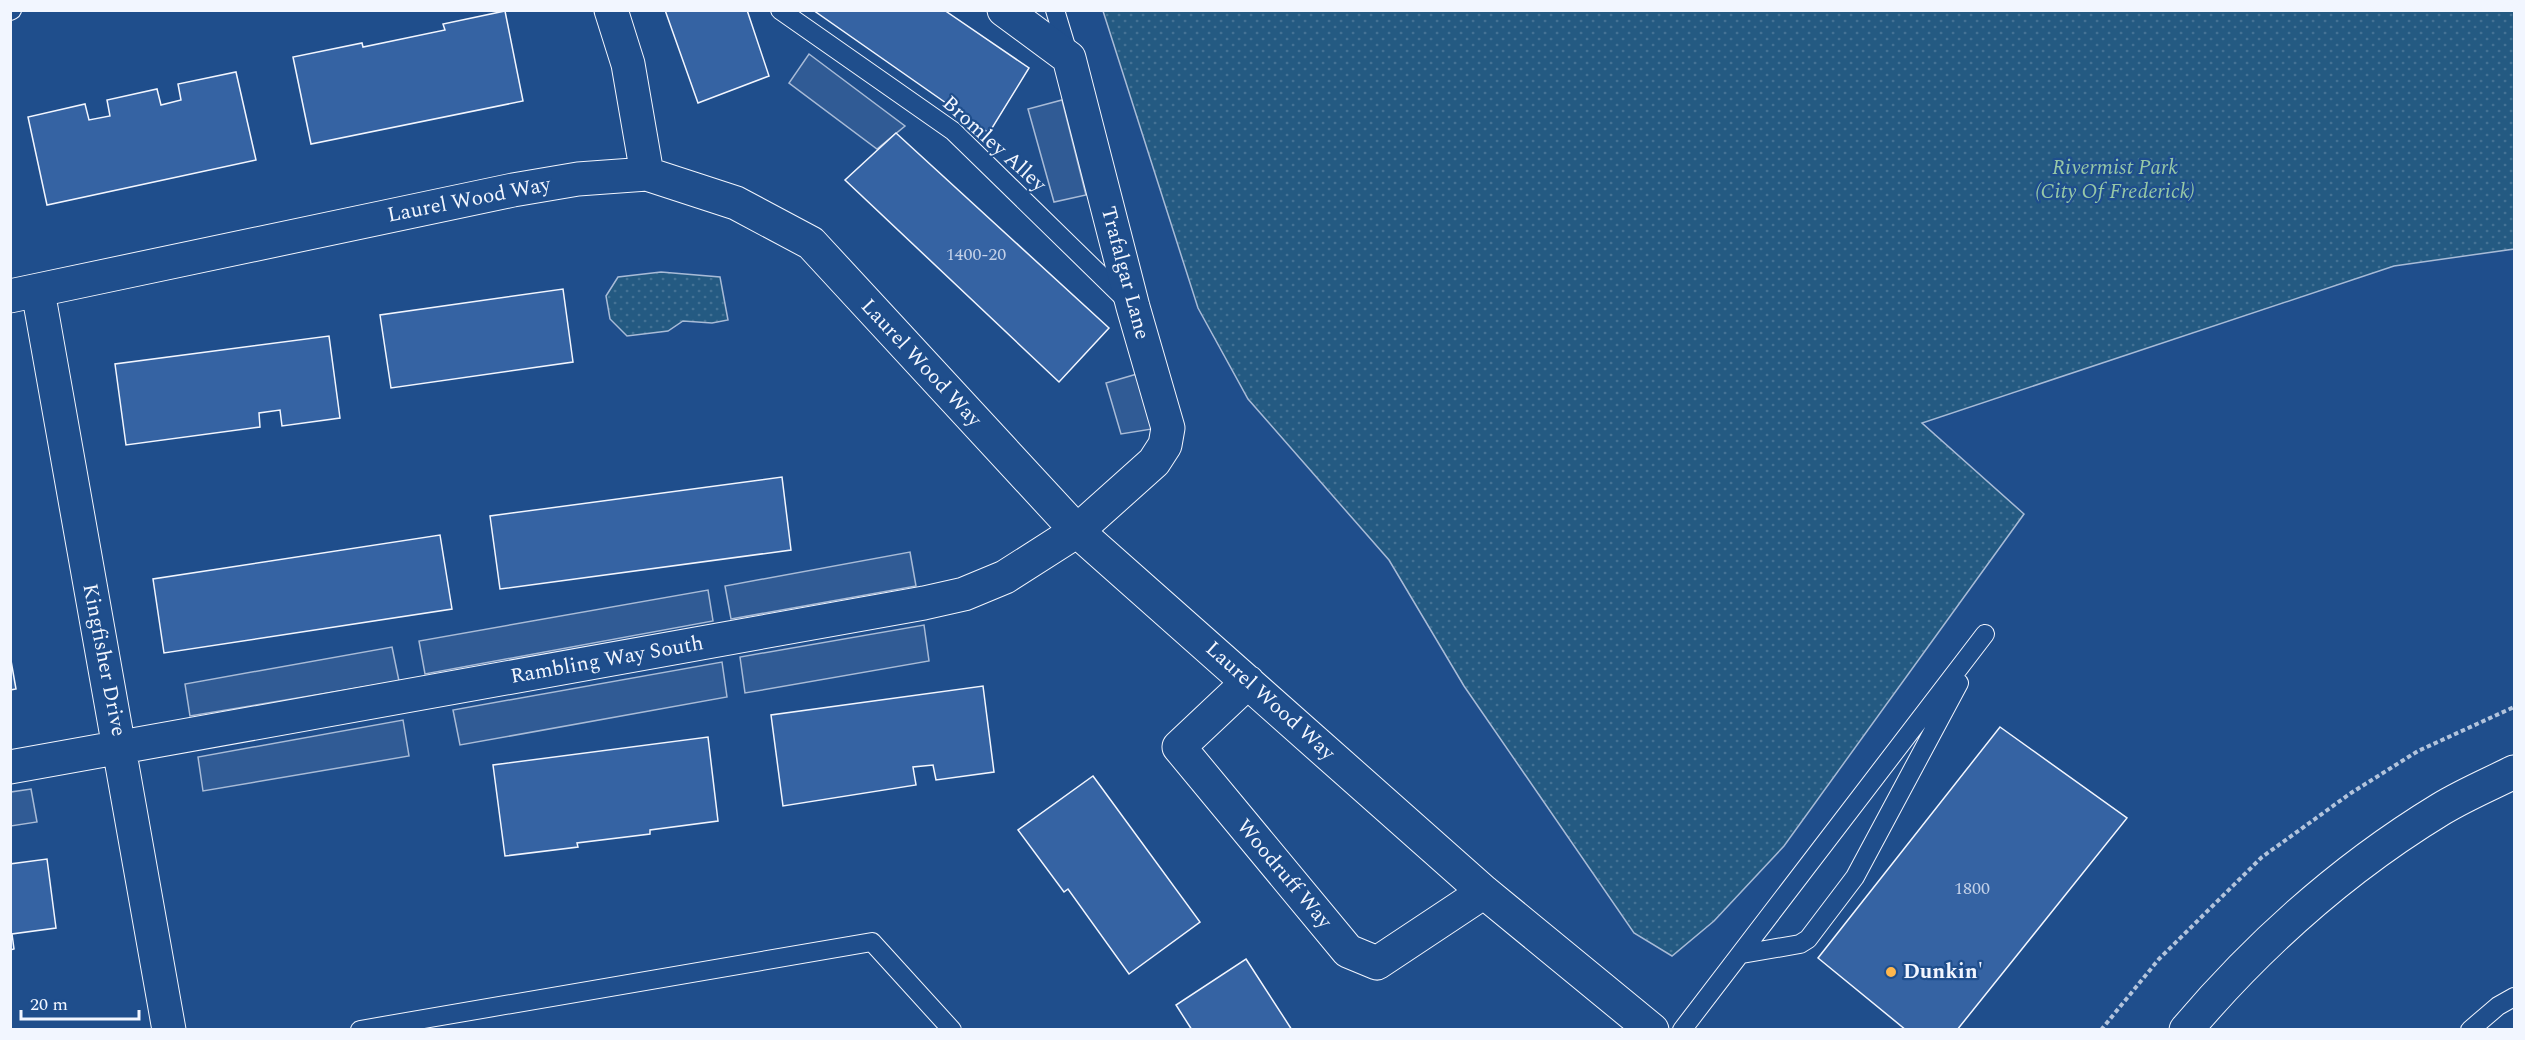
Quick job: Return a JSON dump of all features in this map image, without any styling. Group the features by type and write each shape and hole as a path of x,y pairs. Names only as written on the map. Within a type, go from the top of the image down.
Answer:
{"street":[{"path":"611,10 628,64 647,174"},
{"path":"1004,10 1069,58"},
{"name":"Trafalgar Lane","path":"1069,58 1133,307 1168,428 1165,445 1154,462 1077,531"},
{"name":"Laurel Wood Way","path":"24,293 513,190 578,179 647,174 736,203 811,243 1077,531 1484,892 1652,1029"},
{"name":"Kingfisher Drive","path":"24,293 120,747 169,1029"},
{"name":"Rambling Way South","path":"10,767 944,599 964,594 1005,577 1077,531"},
{"name":"Woodruff Way","path":"1248,682 1179,747 1348,951 1377,963 1484,892"},
{"path":"2186,1029 2276,933 2357,866 2442,808 2514,772"}],"lane":[{"name":"Bromley Alley","path":"780,10 953,131 1133,307"},
{"path":"1055,10 1069,58"},
{"path":"1682,1029 1742,954 1985,634 1855,878 1808,939 1800,944 1742,954"},
{"path":"360,1029 872,942 952,1029"},
{"path":"2470,1029 2498,1006 2514,997"}],"path":[{"path":"2101,1029 2159,959 2262,857 2351,793 2418,751 2514,707"}],"green space":[{"name":"Rivermist Park (City Of Frederick)","path":"1103,11 2514,11 2514,249 2394,266 1922,423 2024,514 1784,846 1714,921 1672,956 1634,933 1464,686 1389,560 1248,399 1198,308"},
{"path":"661,272 720,277 728,320 712,323 683,321 668,331 627,336 610,319 606,296 618,277"}],"shaded area":[{"path":"809,54 905,126 877,149 789,83"},
{"path":"1062,100 1086,195 1054,202 1028,109"},
{"path":"1137,374 1152,429 1121,434 1106,383"},
{"path":"910,552 916,586 731,619 725,586"},
{"path":"708,590 713,621 425,674 419,641"},
{"path":"924,625 929,661 745,693 740,657"},
{"path":"392,647 399,681 190,716 185,684"},
{"path":"722,662 727,697 460,745 453,710"},
{"path":"403,720 409,756 203,791 198,757"},
{"path":"31,789 37,822 11,826 11,792"}],"building":[{"path":"665,10 747,10 769,76 698,103"},
{"path":"813,10 944,10 1029,68 989,133"},
{"path":"505,11 523,101 311,144 293,57 362,43 363,47 445,30 443,24"},
{"path":"236,72 256,160 47,205 28,117 85,104 89,120 110,116 107,100 157,89 161,105 181,100 178,84"},
{"path":"896,133 1109,328 1059,382 845,180"},
{"path":"563,289 573,362 391,388 380,315"},
{"path":"329,336 340,418 282,426 280,410 259,413 260,427 126,445 115,364"},
{"path":"782,477 791,550 500,589 490,516"},
{"path":"440,535 452,609 164,653 153,579"},
{"path":"10,655 16,689 10,690"},
{"path":"983,686 994,772 936,780 933,765 913,767 916,785 783,806 771,715"},
{"path":"2000,727 2127,818 1957,1030 1906,1030 1818,958"},
{"path":"708,737 718,821 650,830 650,834 577,843 578,847 505,856 493,765"},
{"path":"1093,776 1200,922 1129,974 1068,889 1064,892 1018,830"},
{"path":"47,859 56,928 12,934 14,949 10,950 10,864"},
{"path":"1246,959 1292,1030 1192,1030 1176,1005"}],"place":[{"name":"Dunkin'","path":"1891,972"}]}
